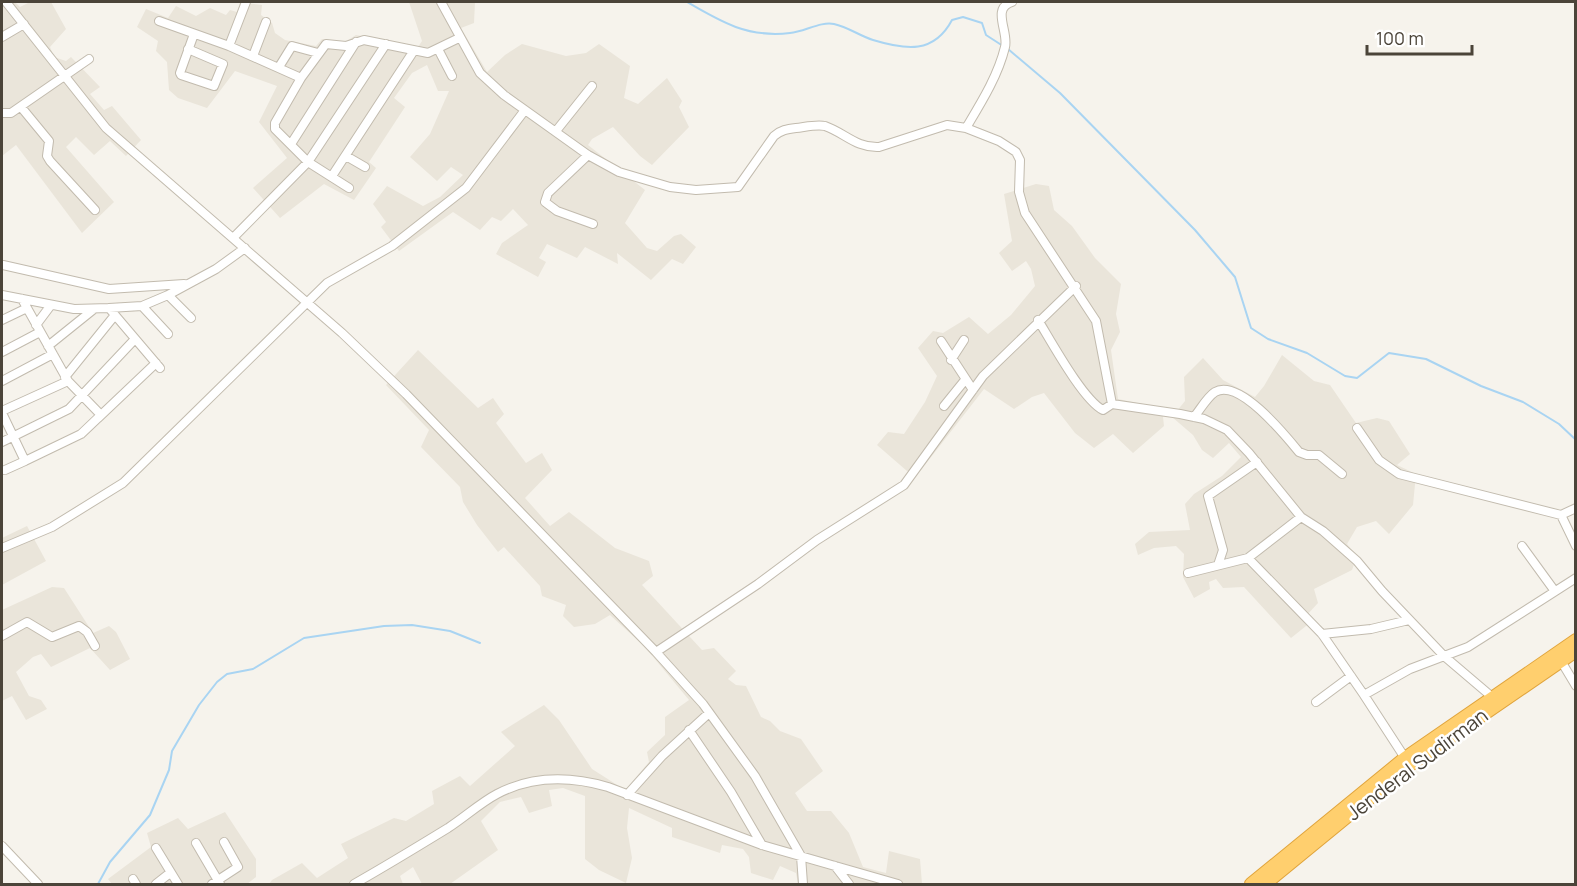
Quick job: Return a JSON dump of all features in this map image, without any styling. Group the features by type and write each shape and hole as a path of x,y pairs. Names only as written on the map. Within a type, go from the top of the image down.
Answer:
{"highway":[{"path":"1251,885 1405,758 1491,696 1575,640"},
{"name":"Jenderal Sudirman","path":"1265,885 1410,765 1575,651"}],"street":[{"path":"6,2 106,128 309,303 406,394 656,652 709,713 755,776 801,856 803,885"},
{"path":"229,46 246,2"},
{"path":"441,2 480,73 525,110 588,155 619,172 670,187 726,190 740,185 771,139 780,131 825,126 854,143 879,147 943,125 966,128 999,141 1016,152 1020,160 1019,192 1025,213 1076,286 1096,321 1112,404"},
{"path":"966,128 982,102 1005,47 1002,9 1006,3 1012,2"},
{"path":"159,21 229,46 301,78"},
{"path":"253,56 266,22"},
{"path":"2,37 24,24"},
{"path":"189,49 223,64 214,86 181,75 189,49 194,34"},
{"path":"349,188 308,162 275,129 275,123 318,53 326,44 346,46 364,40 413,52 428,53 459,38"},
{"path":"291,144 356,42"},
{"path":"234,237 308,162 386,44"},
{"path":"279,67 292,46 318,53"},
{"path":"438,49 452,76"},
{"path":"332,176 413,52"},
{"path":"2,113 7,116 89,59"},
{"path":"555,131 592,86"},
{"path":"21,107 49,141 47,156 50,161 96,210"},
{"path":"2,548 52,527 123,483 327,283 392,246 466,188 525,110"},
{"path":"588,155 548,193 545,202 557,211 593,225"},
{"path":"346,156 365,167"},
{"path":"2,295 74,309 94,308 112,311 142,306 216,269 245,248"},
{"path":"3,265 109,289 184,284"},
{"path":"656,652 758,584 817,540 904,485 987,372 1038,320 1076,286"},
{"path":"168,295 191,318"},
{"path":"22,299 66,379 101,415"},
{"path":"2,352 38,328 51,305"},
{"path":"142,306 168,334"},
{"path":"2,320 27,308"},
{"path":"2,381 50,350 94,308"},
{"path":"88,427 158,365 112,311"},
{"path":"25,461 2,412 66,379 112,311"},
{"path":"1038,320 1080,386 1102,410 1112,404 1194,417 1227,430 1257,462 1301,517 1323,531 1357,561 1444,656 1491,696"},
{"path":"2,442 69,409 135,339"},
{"path":"951,360 964,340"},
{"path":"941,341 951,360 973,390"},
{"path":"944,406 965,380"},
{"path":"1194,417 1213,393 1224,390 1237,392 1261,412 1299,452 1319,455 1342,474"},
{"path":"5,470 81,434 101,415"},
{"path":"1357,428 1379,460 1399,474 1561,515 1575,508"},
{"path":"1218,565 1223,550 1208,496 1257,462"},
{"path":"1561,515 1575,546"},
{"path":"1188,573 1248,558 1301,517"},
{"path":"1522,546 1554,590"},
{"path":"1248,558 1322,634 1405,758"},
{"path":"1364,695 1410,669 1468,647 1575,578"},
{"path":"1322,634 1371,628 1409,620"},
{"path":"2,636 27,621 52,637 79,626 95,646"},
{"path":"1561,661 1575,686"},
{"path":"1316,702 1351,676"},
{"path":"627,795 689,730 709,713"},
{"path":"689,730 736,799 762,845"},
{"path":"354,885 450,827 497,794 524,783 551,778 590,782 762,845 898,885"},
{"path":"196,843 217,883 238,867 224,842"},
{"path":"2,846 38,885"},
{"path":"156,848 178,885"},
{"path":"834,866 849,885"},
{"path":"156,885 170,873"}],"shaded area":[{"path":"2,2 15,2 20,7 30,2 51,2 66,29 50,47 54,57 66,61 71,57 100,87 90,94 104,110 112,106 141,140 126,156 110,141 94,155 76,137 66,147 114,202 82,233 16,145 2,156"},
{"path":"240,2 262,5 261,15 272,23 275,33 285,40 316,46 322,39 345,42 356,35 418,47 422,41 409,2 475,2 474,23 461,28 487,72 505,55 522,44 566,56 586,53 599,44 630,66 624,98 638,104 667,78 682,101 679,107 689,127 652,165 640,156 613,127 592,139 588,145 645,190 625,223 647,248 657,251 674,236 681,234 696,247 683,264 672,259 651,280 617,253 618,264 585,247 577,258 547,244 539,258 546,262 538,277 496,254 502,243 528,225 513,209 501,221 492,217 480,230 453,212 399,251 381,227 386,222 373,204 387,186 423,206 440,197 463,175 451,167 437,181 410,157 430,134 449,91 438,91 427,65 412,73 394,98 405,107 369,162 376,168 354,200 324,184 280,218 253,188 287,158 259,122 277,86 235,71 207,108 178,98 169,90 167,62 156,51 158,41 137,27 146,9 168,18 176,6 196,16 210,8 226,15 230,10 237,12"},
{"path":"1036,184 1049,186 1054,210 1072,226 1095,258 1121,284 1116,314 1120,332 1111,350 1118,399 1162,408 1164,426 1133,453 1113,434 1094,448 1075,433 1044,393 1032,397 1014,409 984,389 921,470 907,471 877,445 888,432 904,434 925,402 937,376 918,348 933,331 943,333 969,317 988,334 1011,315 1035,286 1031,269 1026,261 1012,271 999,253 1012,241 1004,194"},
{"path":"418,350 478,408 493,398 504,414 496,423 526,463 542,453 552,470 525,498 550,526 569,512 615,548 649,561 653,576 642,585 702,650 714,648 736,671 728,679 736,685 746,686 761,717 770,721 780,731 801,739 823,771 795,793 807,811 831,811 849,833 863,867 886,873 889,851 920,859 922,884 798,884 796,873 780,866 773,880 751,873 749,857 743,849 722,845 720,853 672,837 672,828 629,808 627,828 632,858 626,883 599,870 585,859 585,796 563,788 549,790 552,806 529,813 521,797 500,802 481,821 498,850 450,884 422,884 413,867 400,876 403,884 269,884 302,863 317,878 348,858 341,844 394,818 406,821 434,804 432,791 460,776 470,786 515,746 501,732 544,705 559,720 592,769 625,790 649,762 647,752 665,735 665,717 689,700 644,646 610,615 595,624 574,627 563,616 566,605 542,596 540,586 504,547 498,552 477,525 463,502 460,487 421,447 429,430 386,385"},
{"path":"1282,355 1314,381 1330,385 1356,423 1377,418 1389,421 1410,454 1397,465 1416,474 1413,505 1389,534 1376,521 1357,527 1347,544 1357,556 1352,570 1314,589 1318,603 1306,616 1311,622 1291,638 1244,587 1223,588 1216,579 1209,582 1210,589 1194,598 1183,577 1184,554 1176,546 1154,548 1138,555 1135,544 1149,532 1190,530 1185,504 1194,494 1222,476 1241,457 1229,443 1213,458 1202,450 1193,435 1172,417 1185,401 1184,377 1203,358 1223,380 1255,397"},
{"path":"27,526 46,561 2,585 2,538"},
{"path":"52,587 64,588 93,633 109,626 116,632 130,659 110,670 90,648 51,667 41,654 33,657 16,672 29,696 41,700 47,709 26,720 12,696 2,701 2,610"},
{"path":"225,812 256,859 256,877 247,884 112,884 108,879 151,847 147,833 178,818 188,829"}],"waterway":[{"path":"687,2 723,22 748,31 790,33 829,23 873,40 908,47 928,44 937,39 952,20 963,17 982,23 986,35 1003,46"},
{"path":"1008,49 1060,93 1195,230 1235,277 1251,328 1268,339 1307,353 1345,376 1357,378 1389,353 1426,359 1481,386 1523,402 1559,424 1576,440"},
{"path":"98,884 110,862 150,815 169,770 172,751 199,705 217,682 227,674 253,669 304,638 384,626 412,625 450,631 480,643"}]}
